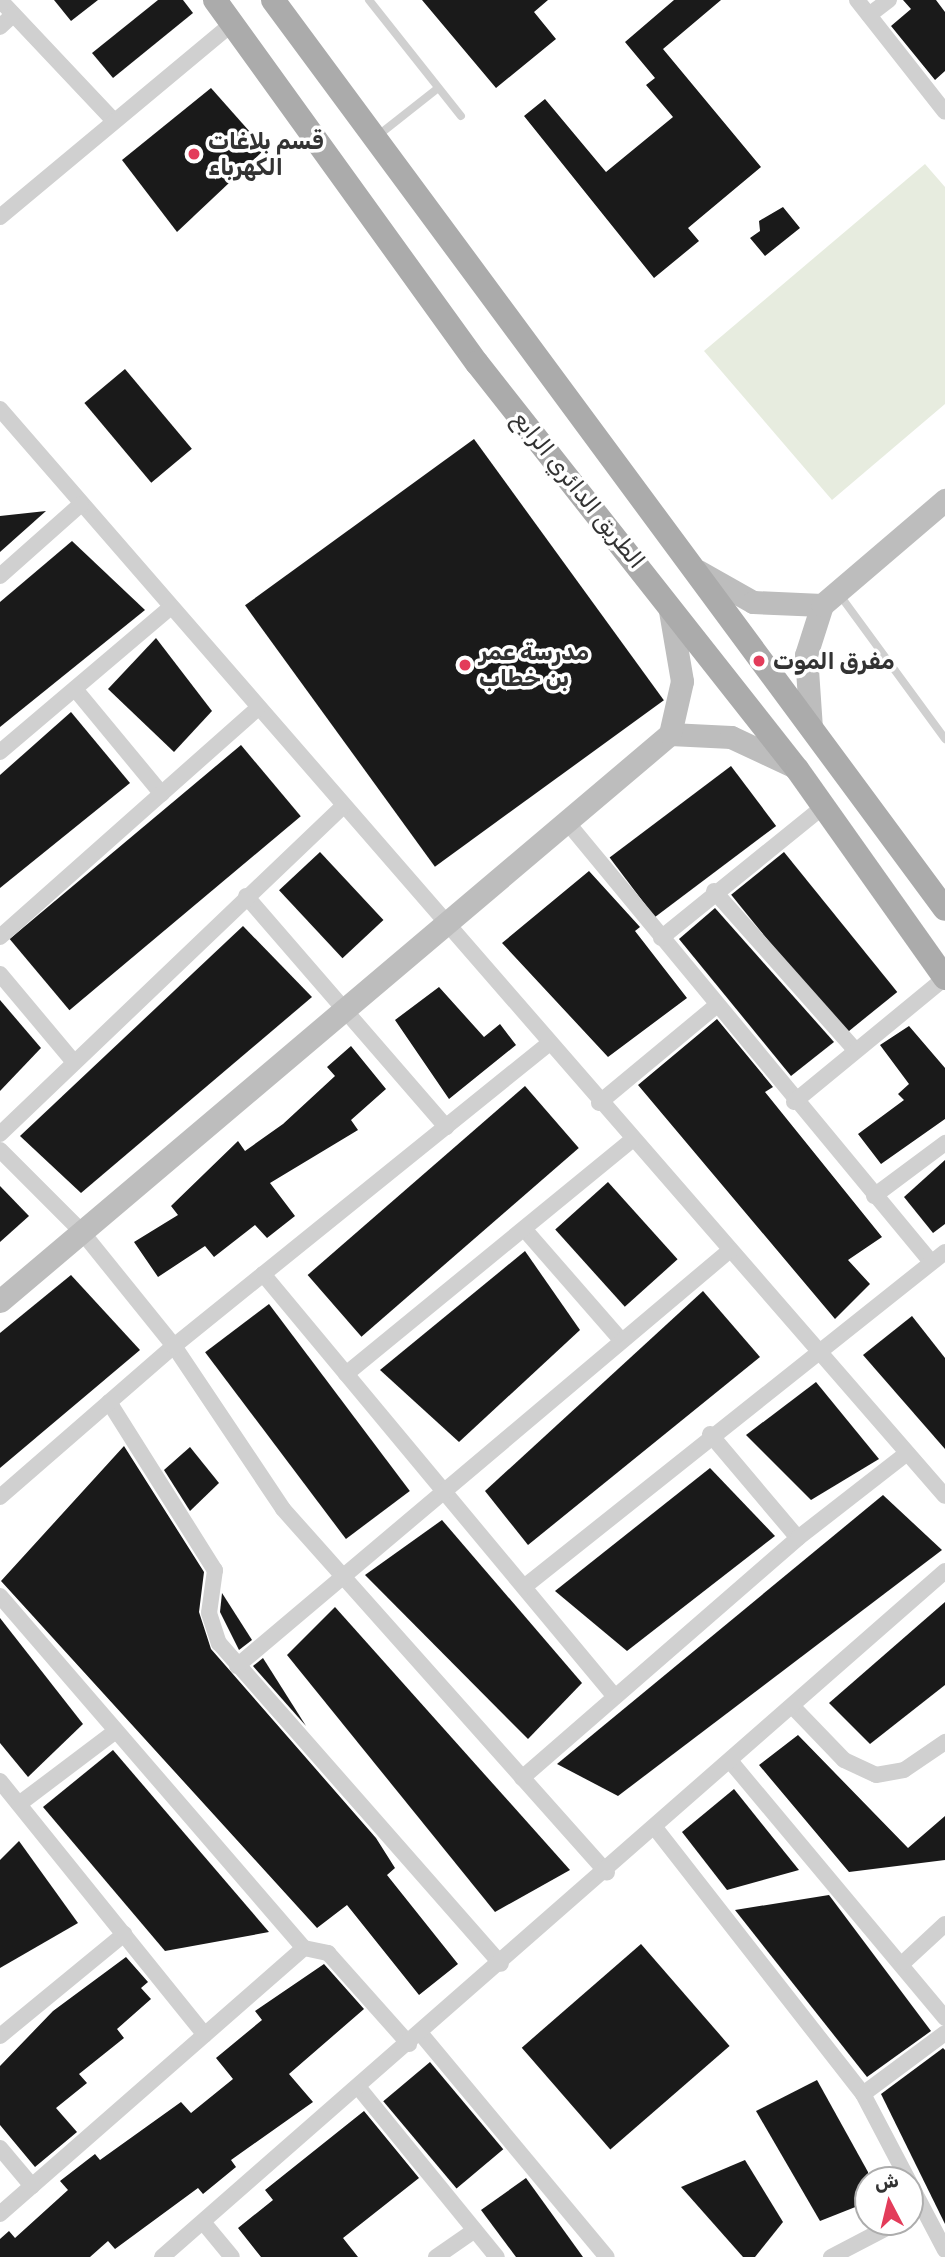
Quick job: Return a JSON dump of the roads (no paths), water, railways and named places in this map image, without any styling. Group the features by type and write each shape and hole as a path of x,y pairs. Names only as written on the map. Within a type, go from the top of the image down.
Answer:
{"main road":[{"name":"الطريق الدائري الرابع","path":"215,0 477,363 661,593 797,769 945,978"},
{"name":"الطريق الدائري الرابع","path":"273,0 945,909"}],"street":[{"path":"0,0 114,121"},
{"path":"857,0 945,112"},
{"path":"869,15 889,0"},
{"path":"0,27 13,15"},
{"path":"0,217 233,23"},
{"path":"0,409 443,926 945,1496"},
{"path":"812,731 805,667 830,599 945,500"},
{"path":"0,576 81,504"},
{"path":"691,565 753,602 830,599"},
{"path":"0,1301 670,734 682,662 661,593"},
{"path":"0,752 170,608"},
{"path":"75,689 162,794"},
{"path":"0,937 257,709"},
{"path":"670,734 740,740 797,769"},
{"path":"661,938 714,891 824,806"},
{"path":"0,1134 73,1061 342,807"},
{"path":"567,822 794,1102 931,1262"},
{"path":"714,891 855,1050"},
{"path":"246,896 446,1126"},
{"path":"0,974 73,1061"},
{"path":"794,1102 945,978"},
{"path":"599,1103 716,1006"},
{"path":"0,1497 174,1346 548,1044"},
{"path":"346,1374 632,1140"},
{"path":"874,1196 945,1143"},
{"path":"0,1150 82,1232 174,1346 283,1509 607,1873"},
{"path":"525,1230 620,1339"},
{"path":"237,1666 620,1339 729,1251"},
{"path":"524,1587 710,1434 820,1353 945,1251"},
{"path":"263,1274 615,1697"},
{"path":"109,1402 211,1562 211,1628 237,1666 501,1964"},
{"path":"710,1434 798,1538"},
{"path":"522,1777 798,1538 907,1453"},
{"path":"162,2257 607,1873 945,1572"},
{"path":"0,1596 304,1948 328,1953 415,2039 571,2205 607,2257"},
{"path":"794,1708 844,1760 876,1775 904,1770 945,1742"},
{"path":"19,1804 116,1731"},
{"path":"731,1762 904,1962 945,2018"},
{"path":"0,1781 205,2035"},
{"path":"656,1829 863,2094 945,2250"},
{"path":"904,1962 945,1924"},
{"path":"0,2036 124,1934"},
{"path":"0,2214 304,1948"},
{"path":"863,2094 945,2033"},
{"path":"359,2088 497,2257"},
{"path":"0,2148 32,2186"},
{"path":"203,2222 232,2257"},
{"path":"436,2257 475,2230"},
{"path":"831,2257 871,2236"}],"lane":[{"path":"369,0 461,116"},
{"path":"374,139 438,88"},
{"path":"830,599 945,739"}],"place":[{"name":"قسم بلاغات الكهرباء","path":"194,154"},
{"name":"مفرق الموت","path":"759,661"},
{"name":"مدرسة عمر بن خطاب","path":"465,665"}]}
